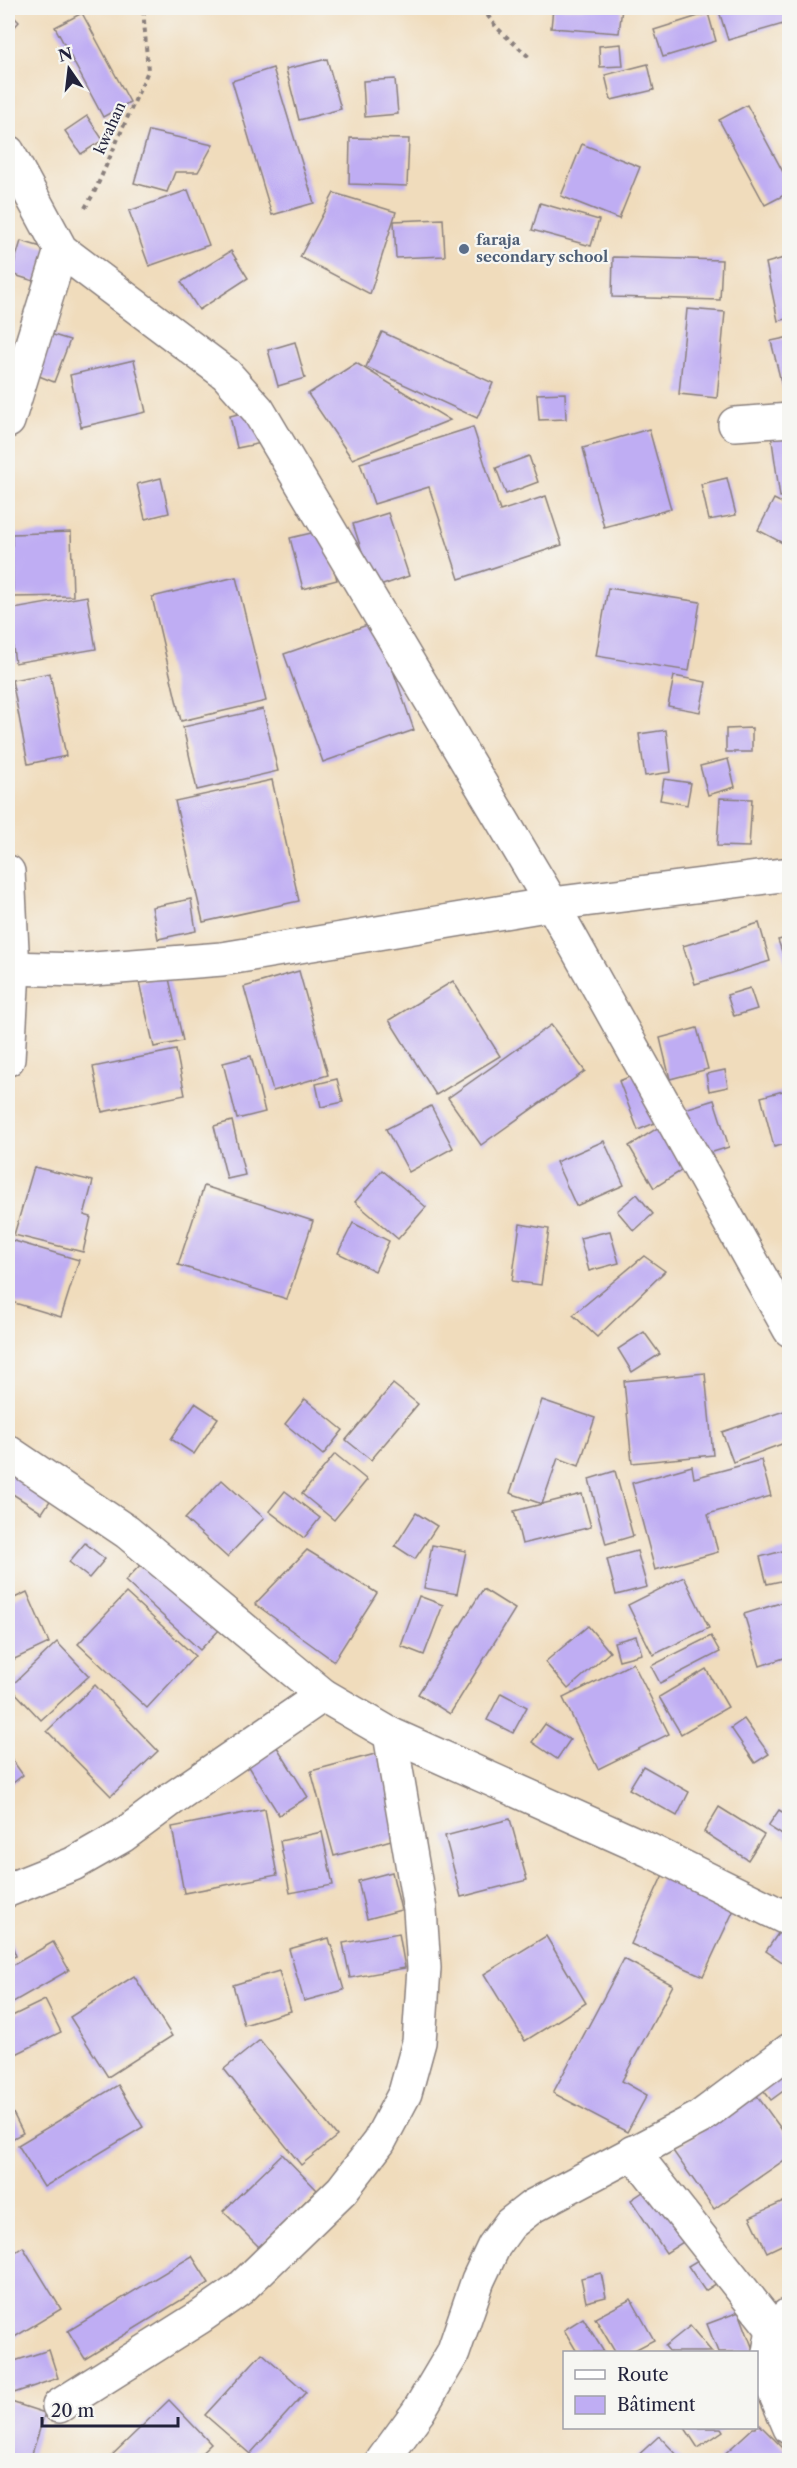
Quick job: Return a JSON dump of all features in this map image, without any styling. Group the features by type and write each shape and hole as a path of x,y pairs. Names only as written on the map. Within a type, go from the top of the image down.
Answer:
{"street":[{"path":"8,152 61,250 226,374 258,410 552,904 789,1330"},
{"path":"8,422 19,380 61,250"},
{"path":"735,424 789,420"},
{"path":"8,872 10,968 8,1059"},
{"path":"10,968 81,970 222,959 552,904 789,874"},
{"path":"8,1452 128,1532 323,1695 390,1734 649,1850 789,1920"},
{"path":"8,1890 73,1864 122,1836 173,1798 323,1695"},
{"path":"59,2406 190,2324 240,2289 342,2190 379,2142 405,2093 419,2042 424,1968 420,1910 390,1734"},
{"path":"383,2460 418,2412 453,2353 478,2280 494,2246 510,2224 533,2206 699,2118 789,2050"},
{"path":"633,2152 781,2321 768,2358 772,2386 789,2428"}],"path":[{"name":"kwahan","path":"61,250 94,193 148,71 143,8"},
{"path":"482,8 497,28 530,58"}],"building":[{"path":"553,8 622,8 619,33 551,28"},
{"path":"718,8 790,8 790,22 728,40"},
{"path":"8,11 19,22 8,34"},
{"path":"82,13 130,102 103,117 55,27"},
{"path":"708,13 716,41 663,57 654,30"},
{"path":"621,44 623,66 600,67 599,46"},
{"path":"327,59 341,109 299,120 286,69"},
{"path":"648,64 654,90 611,100 605,75"},
{"path":"273,68 314,203 272,215 232,81"},
{"path":"395,79 398,114 365,117 363,81"},
{"path":"747,105 790,185 790,192 765,205 719,120"},
{"path":"87,116 103,140 81,154 65,131"},
{"path":"149,131 213,145 198,172 175,172 167,192 134,183"},
{"path":"350,138 409,139 407,186 349,184"},
{"path":"582,144 640,167 619,219 561,196"},
{"path":"188,190 209,245 149,266 129,211"},
{"path":"334,193 396,212 370,294 300,257"},
{"path":"540,203 599,220 591,246 532,230"},
{"path":"443,219 445,256 396,258 394,221"},
{"path":"21,241 48,249 37,282 11,274"},
{"path":"231,251 248,278 199,310 181,282"},
{"path":"613,257 722,260 720,300 612,297"},
{"path":"784,258 790,279 790,318 778,321 766,263"},
{"path":"687,309 725,312 717,398 679,394"},
{"path":"382,332 493,383 477,418 366,367"},
{"path":"50,334 70,340 54,382 34,374"},
{"path":"790,337 790,388 783,390 771,341"},
{"path":"295,342 305,378 278,386 268,350"},
{"path":"134,360 146,412 81,427 70,375"},
{"path":"356,363 450,420 352,459 308,394"},
{"path":"565,393 566,419 539,420 537,394"},
{"path":"254,410 262,443 237,448 230,416"},
{"path":"790,424 790,496 780,497 770,427"},
{"path":"473,427 500,511 546,496 562,545 459,579 429,487 374,504 360,463"},
{"path":"649,429 671,509 604,527 583,448"},
{"path":"529,456 538,482 506,494 496,468"},
{"path":"161,478 169,513 145,519 137,484"},
{"path":"727,478 736,515 709,520 701,484"},
{"path":"774,499 790,507 790,547 758,530"},
{"path":"388,513 409,576 374,588 353,524"},
{"path":"324,530 337,580 303,589 290,538"},
{"path":"71,532 73,596 13,597 12,534"},
{"path":"236,577 266,701 181,721 152,597"},
{"path":"608,588 700,602 689,671 596,656"},
{"path":"87,596 96,649 15,663 8,610"},
{"path":"376,622 414,730 323,762 284,654"},
{"path":"50,673 66,756 28,764 12,680"},
{"path":"674,676 706,682 700,712 668,706"},
{"path":"263,709 278,771 197,790 183,727"},
{"path":"752,728 752,752 726,752 726,729"},
{"path":"666,730 671,772 645,776 639,734"},
{"path":"728,759 735,787 708,795 700,766"},
{"path":"664,779 691,783 687,805 660,800"},
{"path":"272,780 299,901 203,922 175,801"},
{"path":"720,798 752,799 749,847 717,846"},
{"path":"191,899 196,931 158,939 152,907"},
{"path":"759,923 770,961 695,984 683,946"},
{"path":"790,937 790,962 786,963 778,940"},
{"path":"299,971 328,1075 273,1091 244,987"},
{"path":"168,974 183,1041 154,1047 139,982"},
{"path":"453,981 500,1056 436,1095 389,1020"},
{"path":"750,988 757,1009 734,1016 727,995"},
{"path":"551,1025 585,1071 481,1145 448,1098"},
{"path":"697,1028 708,1069 670,1079 660,1038"},
{"path":"176,1050 185,1095 102,1112 93,1067"},
{"path":"251,1056 265,1112 237,1119 223,1063"},
{"path":"725,1070 728,1087 709,1091 706,1074"},
{"path":"644,1071 662,1120 638,1130 619,1081"},
{"path":"337,1079 343,1102 321,1107 316,1084"},
{"path":"790,1089 790,1143 774,1147 761,1097"},
{"path":"714,1100 729,1147 700,1156 685,1109"},
{"path":"431,1106 453,1148 409,1172 386,1129"},
{"path":"232,1121 245,1175 227,1179 214,1126"},
{"path":"659,1127 684,1169 654,1188 629,1146"},
{"path":"604,1141 624,1185 576,1206 556,1162"},
{"path":"34,1167 93,1181 84,1215 91,1217 83,1252 14,1235"},
{"path":"382,1170 426,1207 398,1239 355,1202"},
{"path":"204,1186 313,1221 287,1299 178,1265"},
{"path":"637,1194 653,1214 634,1231 617,1211"},
{"path":"353,1223 389,1241 375,1271 338,1253"},
{"path":"520,1224 549,1229 541,1285 512,1281"},
{"path":"610,1231 619,1263 589,1271 580,1238"},
{"path":"11,1240 79,1260 61,1317 8,1301 8,1253"},
{"path":"644,1256 665,1271 597,1337 573,1315"},
{"path":"644,1332 660,1354 632,1372 618,1349"},
{"path":"705,1373 713,1455 632,1463 624,1381"},
{"path":"393,1384 418,1404 371,1460 346,1440"},
{"path":"305,1399 343,1430 323,1455 285,1424"},
{"path":"542,1400 595,1418 579,1466 558,1458 542,1504 510,1493"},
{"path":"195,1403 218,1418 194,1454 171,1439"},
{"path":"790,1409 790,1441 733,1462 722,1432"},
{"path":"8,1446 63,1481 42,1513 8,1491"},
{"path":"335,1454 367,1480 334,1520 302,1494"},
{"path":"761,1460 771,1496 708,1514 718,1552 655,1570 632,1483 692,1466 694,1478"},
{"path":"615,1471 633,1536 606,1544 589,1479"},
{"path":"222,1480 264,1518 227,1557 185,1519"},
{"path":"285,1491 320,1518 304,1538 269,1511"},
{"path":"582,1494 591,1527 522,1544 514,1511"},
{"path":"416,1513 437,1526 415,1559 395,1546"},
{"path":"85,1543 105,1559 89,1578 69,1562"},
{"path":"432,1545 466,1551 457,1594 424,1588"},
{"path":"790,1549 790,1579 767,1584 760,1557"},
{"path":"307,1550 377,1593 334,1661 255,1604"},
{"path":"637,1551 647,1587 616,1595 607,1559"},
{"path":"147,1558 222,1627 200,1650 125,1581"},
{"path":"684,1577 709,1628 653,1655 628,1605"},
{"path":"483,1589 515,1609 450,1714 418,1694"},
{"path":"27,1592 49,1643 8,1662 8,1601"},
{"path":"126,1593 195,1656 147,1708 78,1644"},
{"path":"419,1596 443,1605 424,1655 401,1646"},
{"path":"790,1600 790,1656 760,1666 744,1614"},
{"path":"588,1626 610,1652 568,1689 545,1662"},
{"path":"636,1636 642,1654 619,1660 614,1642"},
{"path":"711,1636 720,1652 660,1683 651,1666"},
{"path":"57,1642 89,1676 41,1720 10,1687"},
{"path":"633,1663 669,1734 598,1769 563,1698"},
{"path":"706,1669 728,1707 681,1734 659,1697"},
{"path":"95,1685 158,1751 111,1796 47,1731"},
{"path":"501,1693 527,1707 513,1733 487,1720"},
{"path":"744,1719 769,1754 755,1763 731,1728"},
{"path":"545,1724 570,1740 557,1759 532,1742"},
{"path":"277,1747 308,1797 279,1815 248,1765"},
{"path":"379,1753 402,1837 334,1856 311,1771"},
{"path":"8,1754 23,1775 8,1787"},
{"path":"643,1766 689,1792 677,1816 629,1789"},
{"path":"719,1807 764,1835 748,1860 704,1832"},
{"path":"265,1809 277,1875 184,1893 172,1827"},
{"path":"779,1810 790,1817 790,1840 768,1826"},
{"path":"510,1819 527,1880 461,1897 445,1836"},
{"path":"322,1832 333,1885 290,1893 280,1841"},
{"path":"666,1868 738,1901 703,1976 631,1944"},
{"path":"392,1872 401,1910 367,1919 358,1881"},
{"path":"790,1916 790,1967 766,1951"},
{"path":"399,1933 405,1968 350,1978 343,1943"},
{"path":"8,1935 16,1956 8,1959"},
{"path":"546,1936 586,2003 525,2041 484,1974"},
{"path":"329,1938 344,1990 304,2001 289,1949"},
{"path":"53,1942 69,1970 8,2005 8,1968"},
{"path":"624,1959 673,1985 622,2081 647,2095 627,2132 553,2093"},
{"path":"279,1971 291,2011 244,2025 233,1985"},
{"path":"134,1976 172,2036 108,2077 70,2017"},
{"path":"45,2000 61,2032 8,2058 8,2018"},
{"path":"260,2040 337,2136 301,2165 224,2069"},
{"path":"790,2056 790,2086 771,2100 756,2081"},
{"path":"118,2085 143,2127 44,2187 18,2145"},
{"path":"755,2093 790,2141 790,2156 714,2209 673,2151"},
{"path":"8,2103 23,2133 8,2141"},
{"path":"282,2154 317,2190 259,2247 223,2211"},
{"path":"667,2176 702,2230 666,2253 631,2200"},
{"path":"790,2199 790,2241 767,2252 750,2217"},
{"path":"23,2247 61,2309 8,2341 8,2257"},
{"path":"708,2254 725,2278 705,2291 688,2266"},
{"path":"192,2256 209,2283 85,2359 68,2331"},
{"path":"601,2273 606,2297 586,2302 581,2278"},
{"path":"631,2299 654,2340 633,2351 614,2351 595,2318"},
{"path":"739,2312 754,2351 718,2351 707,2324"},
{"path":"583,2318 603,2351 576,2351 564,2330"},
{"path":"690,2326 711,2351 669,2351 665,2346"},
{"path":"49,2350 58,2378 14,2393 8,2374 8,2363"},
{"path":"262,2353 306,2392 250,2454 205,2415"},
{"path":"169,2400 211,2444 194,2460 107,2460"},
{"path":"8,2401 45,2413 30,2460 8,2460"},
{"path":"758,2423 790,2455 790,2460 718,2460 752,2429 758,2429"},
{"path":"686,2429 722,2429 723,2431 698,2448"},
{"path":"659,2436 682,2460 633,2460"}],"place":[{"name":"faraja secondary school","path":"464,249"}]}
